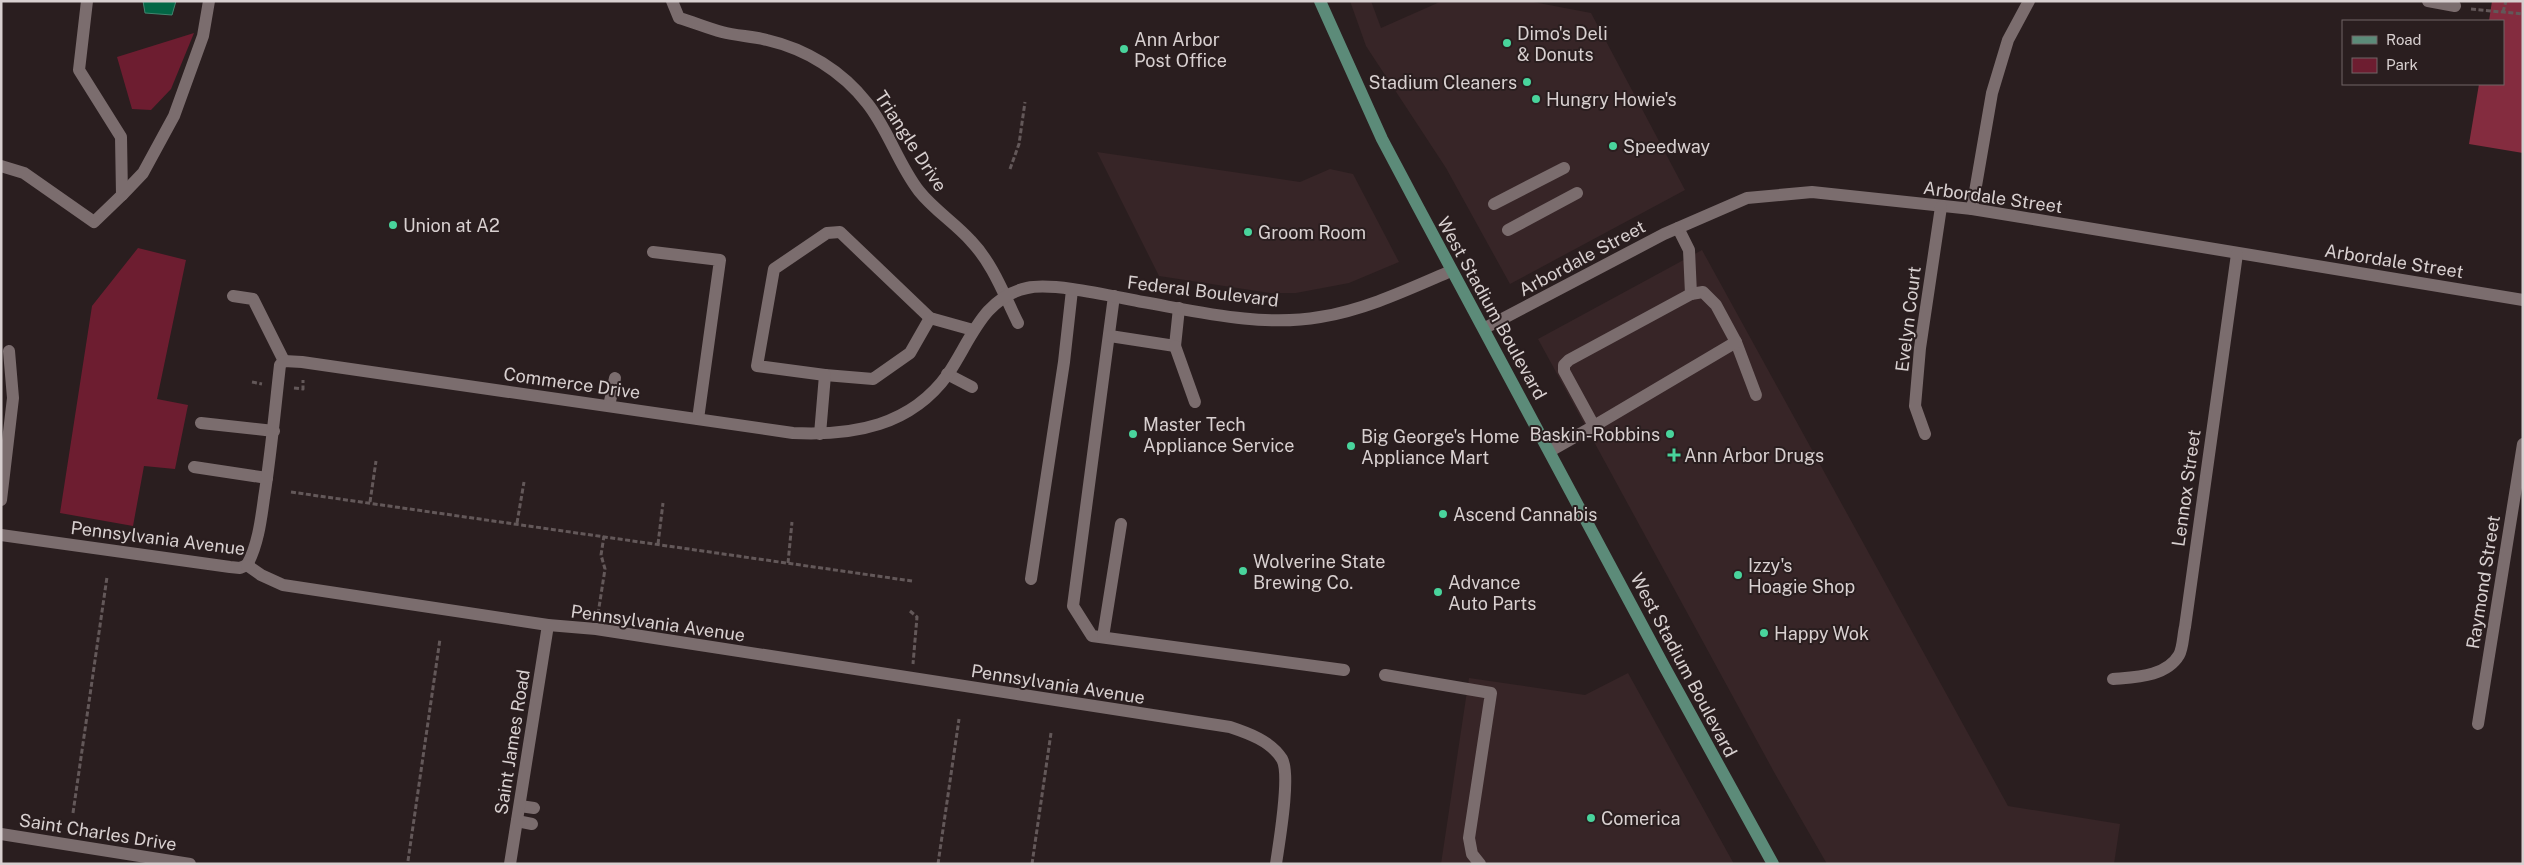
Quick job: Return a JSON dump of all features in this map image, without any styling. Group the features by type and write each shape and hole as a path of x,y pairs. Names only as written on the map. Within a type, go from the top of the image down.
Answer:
{"main road":[{"name":"West Stadium Boulevard","path":"1320,1 1382,139 1451,271 1485,328 1664,666 1773,864"}],"street":[{"path":"87,1 80,70 121,137 122,195"},
{"path":"1,166 24,173 94,222 143,173 174,116 203,36 210,1"},
{"name":"Triangle Drive","path":"672,1 679,18 722,32 766,39 791,47 817,59 849,84 868,104 919,191 971,241 993,270 1018,323"},
{"path":"1972,209 1992,92 2008,40 2029,1"},
{"path":"2428,1 2460,7"},
{"path":"1494,204 1564,168"},
{"name":"Arbordale Street","path":"1485,328 1678,228 1747,198 1812,192 1972,209 2523,300"},
{"path":"1508,230 1577,193"},
{"name":"Evelyn Court","path":"1925,434 1915,406 1920,348 1941,207"},
{"path":"1678,228 1689,250 1691,294"},
{"path":"930,318 910,353 873,379 757,366 774,269 827,233 840,232 930,318 973,330"},
{"path":"653,252 720,260 698,419"},
{"name":"Lennox Street","path":"2113,679 2136,677 2160,671 2179,654 2238,254"},
{"name":"Federal Boulevard","path":"1005,298 1026,288 1044,287 1265,319 1318,317 1355,309 1451,271"},
{"path":"1031,579 1064,362 1072,290"},
{"path":"1594,426 1564,371 1564,364 1691,294 1703,292 1716,305 1736,342 1756,395"},
{"path":"234,296 253,299 284,361 280,365 274,431 254,551 247,565"},
{"path":"1114,296 1072,606 1092,636 1344,670"},
{"name":"Commerce Drive","path":"284,361 793,433 820,434 866,430 905,414 928,397 948,374 973,330 986,312 1005,298"},
{"path":"1179,308 1175,346 1195,402"},
{"path":"1110,336 1175,346"},
{"path":"1550,451 1736,342"},
{"path":"1,500 13,398 9,351"},
{"path":"948,374 972,387"},
{"path":"820,434 825,375"},
{"path":"609,406 614,378"},
{"path":"201,423 274,431"},
{"name":"Raymond Street","path":"2478,724 2523,444"},
{"path":"194,467 267,478"},
{"path":"1103,637 1121,524"},
{"name":"Pennsylvania Avenue","path":"1,535 230,567 240,568 247,565 261,575 283,585 548,625 596,629 1230,727 1250,734 1269,745 1283,760 1286,782 1276,864"},
{"name":"Saint James Road","path":"510,864 548,625"},
{"path":"1385,675 1491,693 1469,838 1472,854 1480,864"},
{"path":"520,806 534,808"},
{"path":"517,821 532,824"},
{"name":"Saint Charles Drive","path":"1,834 190,864"}],"path":[{"path":"2503,12 2506,1"},
{"path":"2460,7 2523,14"},
{"path":"1010,169 1019,144 1025,102"},
{"path":"293,388 303,389 303,380"},
{"path":"252,382 262,384"},
{"path":"370,502 376,461"},
{"path":"518,523 524,482"},
{"path":"291,492 444,511 912,581"},
{"path":"658,544 663,503"},
{"path":"788,563 792,522"},
{"path":"599,603 605,569 601,555 604,536"},
{"path":"73,813 107,577"},
{"path":"910,611 917,617 915,650"},
{"path":"408,861 440,639"},
{"path":"938,864 960,719"},
{"path":"1032,864 1051,733"}],"shaded area":[{"path":"143,1 176,1 172,15 145,13"},
{"path":"1350,1 1371,1 1381,28 1442,1 1528,1 1591,13 1685,190 1510,284 1446,168 1366,46"},
{"path":"2492,1 2523,1 2523,153 2469,144 2479,85 2504,85 2504,20 2489,20"},
{"path":"1097,152 1300,182 1330,169 1353,174 1399,262 1349,283 1296,293 1270,293 1159,276"},
{"path":"1702,250 2008,806 2120,824 2114,864 1827,864 1774,772 1538,339"},
{"path":"1628,673 1734,864 1441,864 1469,678 1585,695"}],"green space":[{"path":"194,33 171,89 151,110 132,109 117,57"},
{"path":"138,248 186,260 157,399 188,405 175,469 144,466 133,526 60,513 92,306"}],"place":[{"name":"Dimo's Deli & Donuts","path":"1507,43"},
{"name":"Ann Arbor Post Office","path":"1124,49"},
{"name":"Stadium Cleaners","path":"1527,82"},
{"name":"Hungry Howie's","path":"1536,99"},
{"name":"Speedway","path":"1613,146"},
{"name":"Union at A2","path":"393,225"},
{"name":"Groom Room","path":"1248,232"},
{"name":"Master Tech Appliance Service","path":"1133,434"},
{"name":"Baskin-Robbins","path":"1670,434"},
{"name":"Big George's Home Appliance Mart","path":"1351,446"},
{"name":"Ann Arbor Drugs","path":"1674,455"},
{"name":"Ascend Cannabis","path":"1443,514"},
{"name":"Wolverine State Brewing Co.","path":"1243,571"},
{"name":"Izzy's Hoagie Shop","path":"1738,575"},
{"name":"Advance Auto Parts","path":"1438,592"},
{"name":"Happy Wok","path":"1764,633"},
{"name":"Comerica","path":"1591,818"}]}
